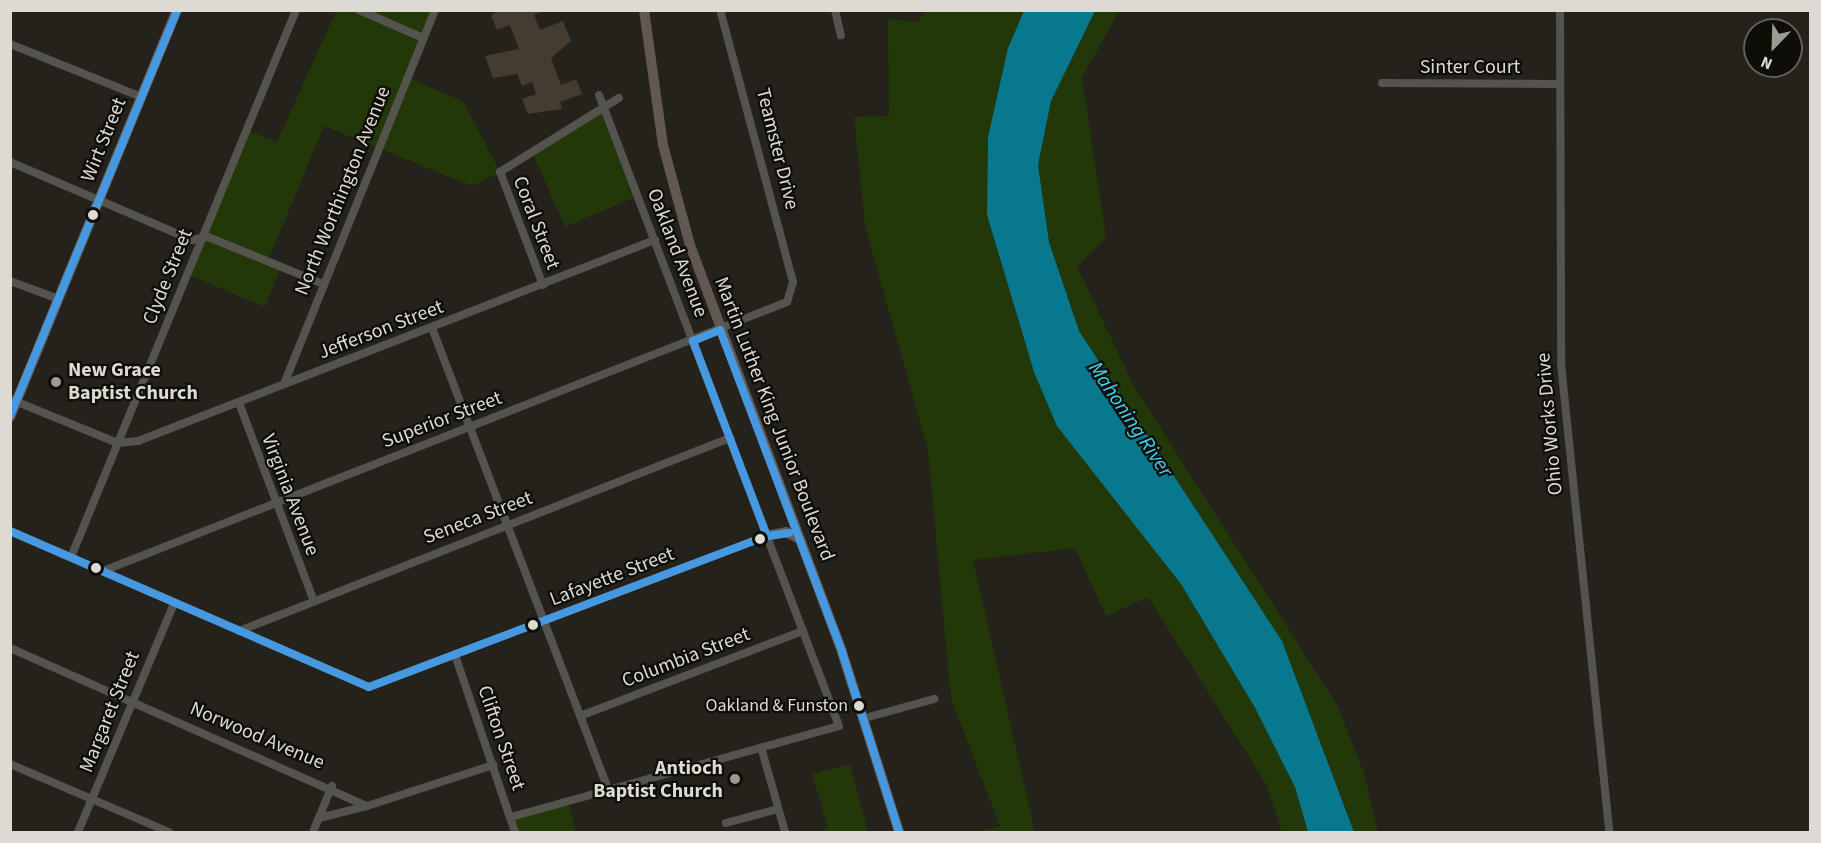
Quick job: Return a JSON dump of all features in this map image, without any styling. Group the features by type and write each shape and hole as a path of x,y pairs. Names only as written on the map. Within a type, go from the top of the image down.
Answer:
{"main road":[{"name":"Wirt Street","path":"10,417 14,400 59,300 177,10"},
{"name":"Martin Luther King Junior Boulevard","path":"644,10 673,186 720,330 800,538 865,718 899,832"},
{"path":"767,536 786,532 800,538"}],"street":[{"name":"Clyde Street","path":"71,557 296,10"},
{"path":"359,10 423,38"},
{"name":"North Worthington Avenue","path":"284,384 322,284 435,10"},
{"name":"Teamster Drive","path":"720,10 793,282 790,297"},
{"path":"834,10 841,34"},
{"name":"Ohio Works Drive","path":"1560,10 1558,84 1561,364 1610,832"},
{"path":"10,44 141,97"},
{"name":"Sinter Court","path":"1382,84 1558,84"},
{"name":"Oakland Avenue","path":"599,96 839,726 761,747"},
{"path":"603,107 619,98"},
{"name":"Coral Street","path":"543,285 500,172 603,107"},
{"path":"10,162 201,240 208,237 322,284"},
{"name":"Jefferson Street","path":"118,443 138,441 239,403 655,240"},
{"path":"10,281 59,300"},
{"name":"Superior Street","path":"103,571 275,502 778,308 790,297"},
{"path":"432,328 608,790"},
{"path":"14,400 118,443"},
{"name":"Virginia Avenue","path":"239,403 313,598"},
{"name":"Seneca Street","path":"239,632 313,598 730,438"},
{"path":"10,531 239,632"},
{"name":"Lafayette Street","path":"239,632 369,687 767,536"},
{"name":"Margaret Street","path":"78,832 174,604"},
{"name":"Columbia Street","path":"580,716 803,631"},
{"name":"Norwood Avenue","path":"10,648 332,786 367,806"},
{"name":"Clifton Street","path":"454,655 515,832"},
{"path":"865,718 934,699"},
{"path":"511,817 761,747 785,832"},
{"path":"10,765 169,832"},
{"path":"319,818 367,806 493,765"},
{"path":"313,832 332,786"},
{"path":"726,823 778,809"}],"green space":[{"path":"336,11 435,11 407,77 464,102 500,172 472,186 324,126 268,261 281,266 265,307 187,274 246,130 277,142"},
{"path":"925,11 1025,11 988,137 987,215 1034,372 1181,584 1254,706 1295,787 1308,832 1282,832 1266,784 1148,597 1106,616 1075,548 973,560 1035,832 975,832 1000,826 951,699 928,450 865,226 854,117 889,116 888,19 918,22"},
{"path":"1095,11 1119,11 1082,78 1106,237 1077,267 1135,388 1337,705 1364,773 1378,832 1354,832 1282,641 1079,331 1049,242 1038,165 1051,101"},
{"path":"603,107 637,196 565,227 532,152"},
{"path":"850,764 868,832 817,832 828,828 812,774"},
{"path":"568,801 576,832 515,832 511,817"}],"water":[{"name":"Mahoning River","path":"1024,11 1095,11 1051,101 1038,165 1049,242 1079,331 1282,641 1354,832 1308,832 1295,787 1254,706 1181,584 1057,426 1034,372 987,215 988,137 1008,48"}],"building":[{"path":"498,10 545,10 534,15 540,30 563,21 571,41 551,58 561,85 576,79 582,94 560,102 562,109 528,114 522,99 536,94 532,82 522,86 517,74 493,78 485,56 519,49 510,25 497,30 491,16"}],"transit line":[{"path":"10,416 177,10"},
{"path":"767,536 693,341 720,330 842,652 899,832"},
{"path":"10,531 369,687"},
{"path":"369,687 767,536 789,533"}],"place":[{"name":"New Grace Baptist Church","path":"56,382"},
{"name":"Oakland & Funston","path":"859,706"},
{"name":"Antioch Baptist Church","path":"735,779"}]}
